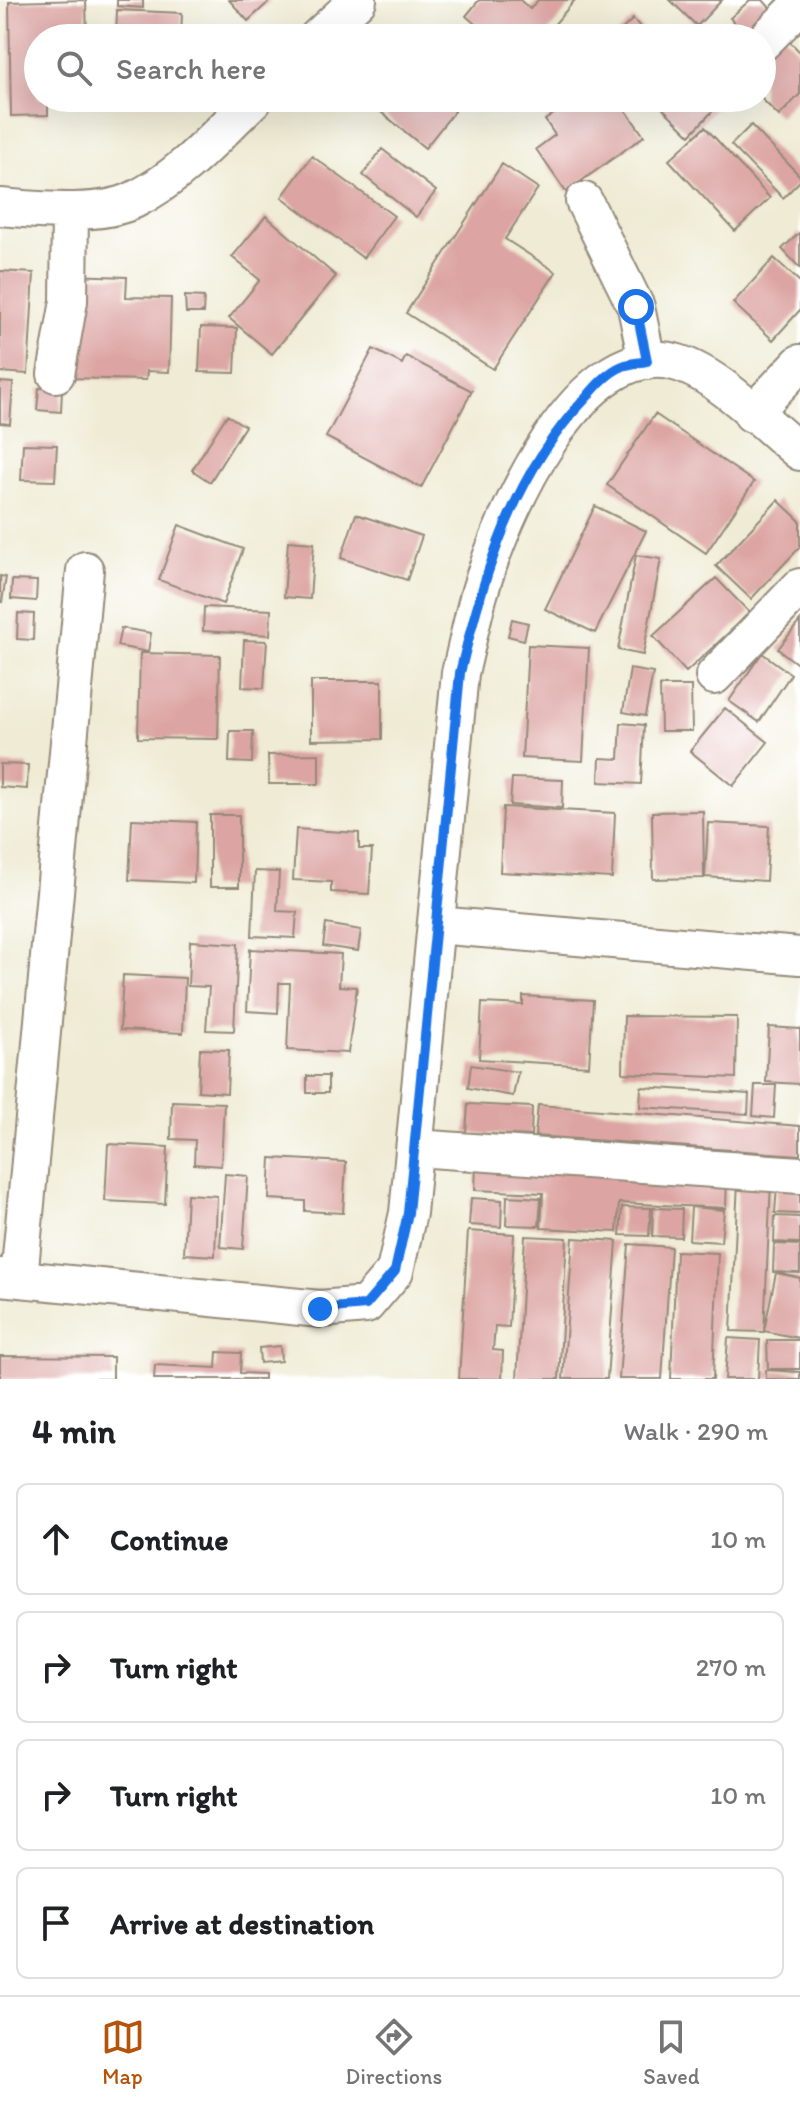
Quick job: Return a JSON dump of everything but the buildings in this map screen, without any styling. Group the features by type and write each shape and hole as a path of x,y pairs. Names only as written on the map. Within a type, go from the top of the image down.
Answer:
{"street":[{"path":"332,24 358,0"},
{"path":"776,29 800,5"},
{"path":"0,207 70,211 132,202 185,166 241,112"},
{"path":"584,201 636,307 647,361"},
{"path":"56,374 69,301 70,211"},
{"path":"85,570 9,1278 320,1309 366,1305 395,1271 408,1213 460,673 480,590 513,502 560,425 605,377 622,366 647,361 677,363 712,381 800,452"},
{"path":"752,414 800,363"},
{"path":"714,676 800,587"},
{"path":"436,925 800,956"},
{"path":"416,1148 800,1175"}],"route":[{"path":"320,1309 366,1305 395,1271 408,1213 460,673 480,590 513,502 560,425 605,377 622,366 647,361 636,307"}]}
